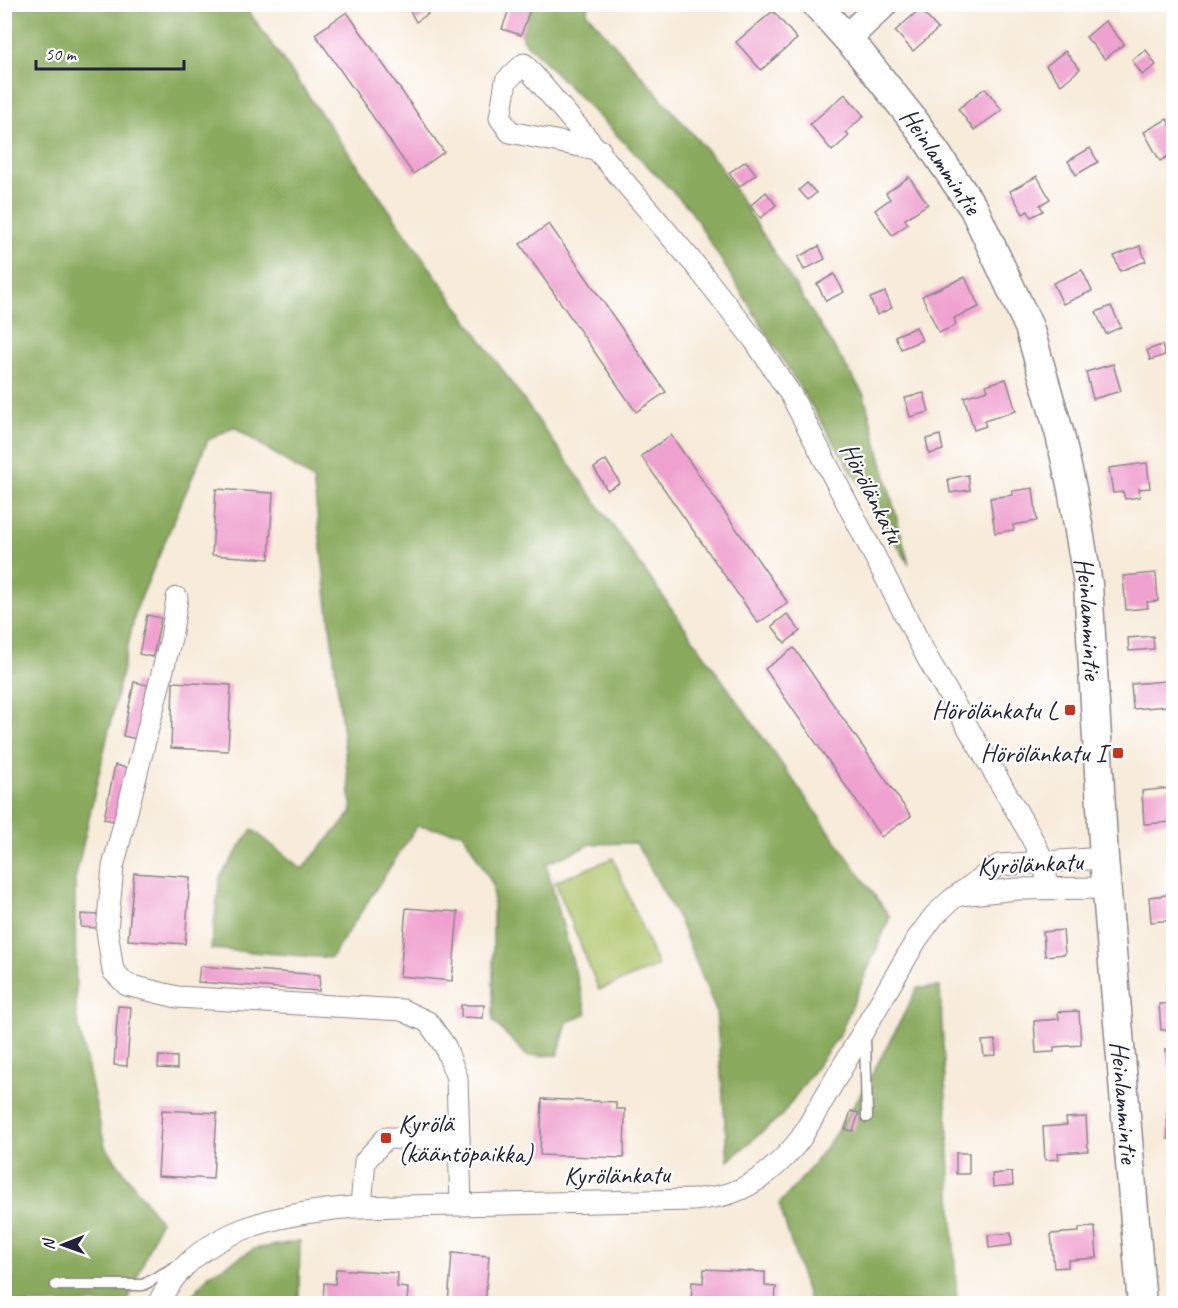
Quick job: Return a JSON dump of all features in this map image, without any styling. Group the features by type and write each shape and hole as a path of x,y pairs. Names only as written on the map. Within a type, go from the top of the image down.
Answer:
{"street":[{"name":"Heinlammintie","path":"816,4 847,38 915,122 974,209 1000,260 1029,327 1046,380 1072,489 1088,584 1104,858 1142,1304"},
{"path":"847,38 884,4"},
{"name":"Hörölänkatu","path":"600,150 510,132 500,118 506,81 524,64 600,150 704,275 755,341 791,395 928,659 1044,862 1048,888"},
{"path":"177,598 171,638 113,867 106,930 113,971 127,985 177,997 402,1010 428,1022 445,1046 457,1078 461,1204"},
{"name":"Kyrölänkatu","path":"158,1304 174,1276 192,1258 211,1244 270,1219 306,1211 361,1206 694,1200 731,1193 752,1182 788,1154 822,1105 917,939 934,916 956,896 999,865 1104,858"},
{"name":"Kyrölänkatu","path":"956,896 991,891 1107,888"},
{"path":"361,1206 365,1161 386,1138 459,1138"}],"lane":[{"path":"865,1029 864,1084 867,1117"},
{"path":"57,1285 143,1285 192,1258"}],"green space":[{"path":"5,5 244,5 890,917 840,1034 782,1115 728,1161 716,1011 679,920 636,843 592,844 546,864 587,1014 567,1022 558,1055 527,1056 493,1021 493,885 463,833 417,826 331,958 211,949 220,877 252,829 302,869 352,812 313,479 234,427 208,440 136,610 75,880 76,1014 105,1146 160,1221 127,1303 5,1304"},
{"path":"524,5 589,5 586,12 718,163 864,395 909,564 689,208 522,39"},
{"path":"613,858 658,966 599,990 555,882"},
{"path":"940,987 957,1303 810,1303 779,1204 801,1180 839,1129 872,1074 917,988"},
{"path":"300,1241 299,1296 302,1303 186,1303 209,1275 254,1249"}],"building":[{"path":"406,4 422,4 428,14 416,22"},
{"path":"511,4 532,4 521,35 502,29"},
{"path":"920,9 938,29 913,51 895,31"},
{"path":"773,11 797,39 761,70 736,42"},
{"path":"347,12 444,152 413,174 315,34"},
{"path":"1105,21 1124,44 1105,59 1086,37"},
{"path":"1146,50 1156,65 1142,75 1132,60"},
{"path":"1065,51 1080,69 1061,85 1046,66"},
{"path":"985,88 1002,110 974,130 958,109"},
{"path":"845,94 864,116 846,132 849,136 832,151 810,124"},
{"path":"1167,119 1174,131 1174,153 1160,161 1144,132"},
{"path":"1090,148 1098,162 1076,175 1068,161"},
{"path":"746,161 756,174 739,187 729,173"},
{"path":"1037,176 1050,199 1040,205 1043,211 1031,217 1028,211 1023,214 1010,191"},
{"path":"909,177 928,204 905,219 908,224 892,235 875,210 890,199 886,193"},
{"path":"807,183 816,193 808,200 799,190"},
{"path":"766,192 776,205 761,218 750,206"},
{"path":"549,224 666,392 636,412 520,244"},
{"path":"819,246 825,259 804,270 798,257"},
{"path":"1140,246 1146,261 1120,271 1114,256"},
{"path":"1082,270 1092,291 1063,304 1053,283"},
{"path":"834,274 844,292 826,301 817,284"},
{"path":"965,277 979,307 954,318 956,325 939,333 922,296"},
{"path":"885,292 892,308 877,315 870,298"},
{"path":"1111,306 1121,327 1106,334 1096,312"},
{"path":"916,327 922,340 901,349 895,336"},
{"path":"1162,345 1165,355 1150,360 1147,350"},
{"path":"1113,364 1121,391 1093,399 1086,372"},
{"path":"1006,379 1016,411 984,421 986,426 974,430 964,397 988,390 986,385"},
{"path":"924,393 929,412 910,417 905,398"},
{"path":"671,435 788,603 758,623 641,456"},
{"path":"940,435 943,450 929,454 926,439"},
{"path":"606,460 620,483 607,490 594,468"},
{"path":"1147,463 1150,488 1139,489 1140,497 1125,499 1123,492 1113,493 1109,468"},
{"path":"968,475 970,490 950,493 948,479"},
{"path":"1033,488 1037,521 1013,525 1014,530 995,533 990,498 1013,495 1012,491"},
{"path":"216,489 273,493 269,559 212,555"},
{"path":"1156,573 1158,601 1147,602 1148,608 1126,610 1123,576"},
{"path":"787,614 800,631 785,643 772,626"},
{"path":"147,615 161,618 153,657 139,654"},
{"path":"1153,636 1154,649 1129,651 1128,638"},
{"path":"794,648 911,816 881,837 765,669"},
{"path":"1166,681 1168,706 1133,709 1131,684"},
{"path":"134,682 148,685 137,739 123,736"},
{"path":"173,682 231,685 228,751 171,748"},
{"path":"115,765 129,768 118,822 104,819"},
{"path":"1171,788 1173,822 1144,824 1142,791"},
{"path":"134,873 190,877 185,944 128,940"},
{"path":"1174,894 1174,920 1151,922 1149,897"},
{"path":"406,908 458,912 452,981 400,976"},
{"path":"81,914 98,915 98,928 81,927"},
{"path":"1063,930 1065,954 1045,956 1043,932"},
{"path":"200,966 320,975 319,991 198,982"},
{"path":"1174,1003 1174,1030 1161,1030 1159,1004"},
{"path":"461,1005 484,1005 483,1018 461,1017"},
{"path":"118,1006 131,1007 127,1066 114,1065"},
{"path":"1079,1011 1081,1045 1054,1047 1054,1052 1036,1053 1034,1021 1059,1019 1058,1012"},
{"path":"995,1040 996,1055 984,1056 982,1041"},
{"path":"1174,1048 1174,1067 1168,1067 1166,1049"},
{"path":"159,1056 177,1057 177,1069 158,1068"},
{"path":"542,1099 616,1102 616,1109 625,1109 624,1158 540,1155"},
{"path":"162,1110 217,1113 213,1179 158,1176"},
{"path":"851,1111 859,1113 853,1131 845,1129"},
{"path":"1167,1113 1174,1113 1174,1139 1168,1139"},
{"path":"1086,1117 1088,1151 1058,1153 1059,1159 1045,1160 1043,1127 1067,1125 1066,1118"},
{"path":"956,1153 969,1153 969,1174 956,1174"},
{"path":"1012,1172 1013,1185 993,1187 992,1174"},
{"path":"1095,1227 1097,1258 1068,1260 1068,1267 1054,1268 1051,1234 1079,1232 1079,1228"},
{"path":"1011,1233 1012,1245 989,1248 988,1235"},
{"path":"452,1253 489,1256 485,1304 448,1304"},
{"path":"336,1269 398,1273 397,1287 408,1288 407,1304 323,1304 324,1283 335,1284"},
{"path":"704,1269 765,1272 765,1286 776,1287 775,1304 691,1304 692,1282 703,1283"}],"place":[{"name":"Hörölänkatu L","path":"1070,710"},
{"name":"Hörölänkatu I","path":"1118,753"},
{"name":"Kyrölä (kääntöpaikka)","path":"386,1138"}]}
